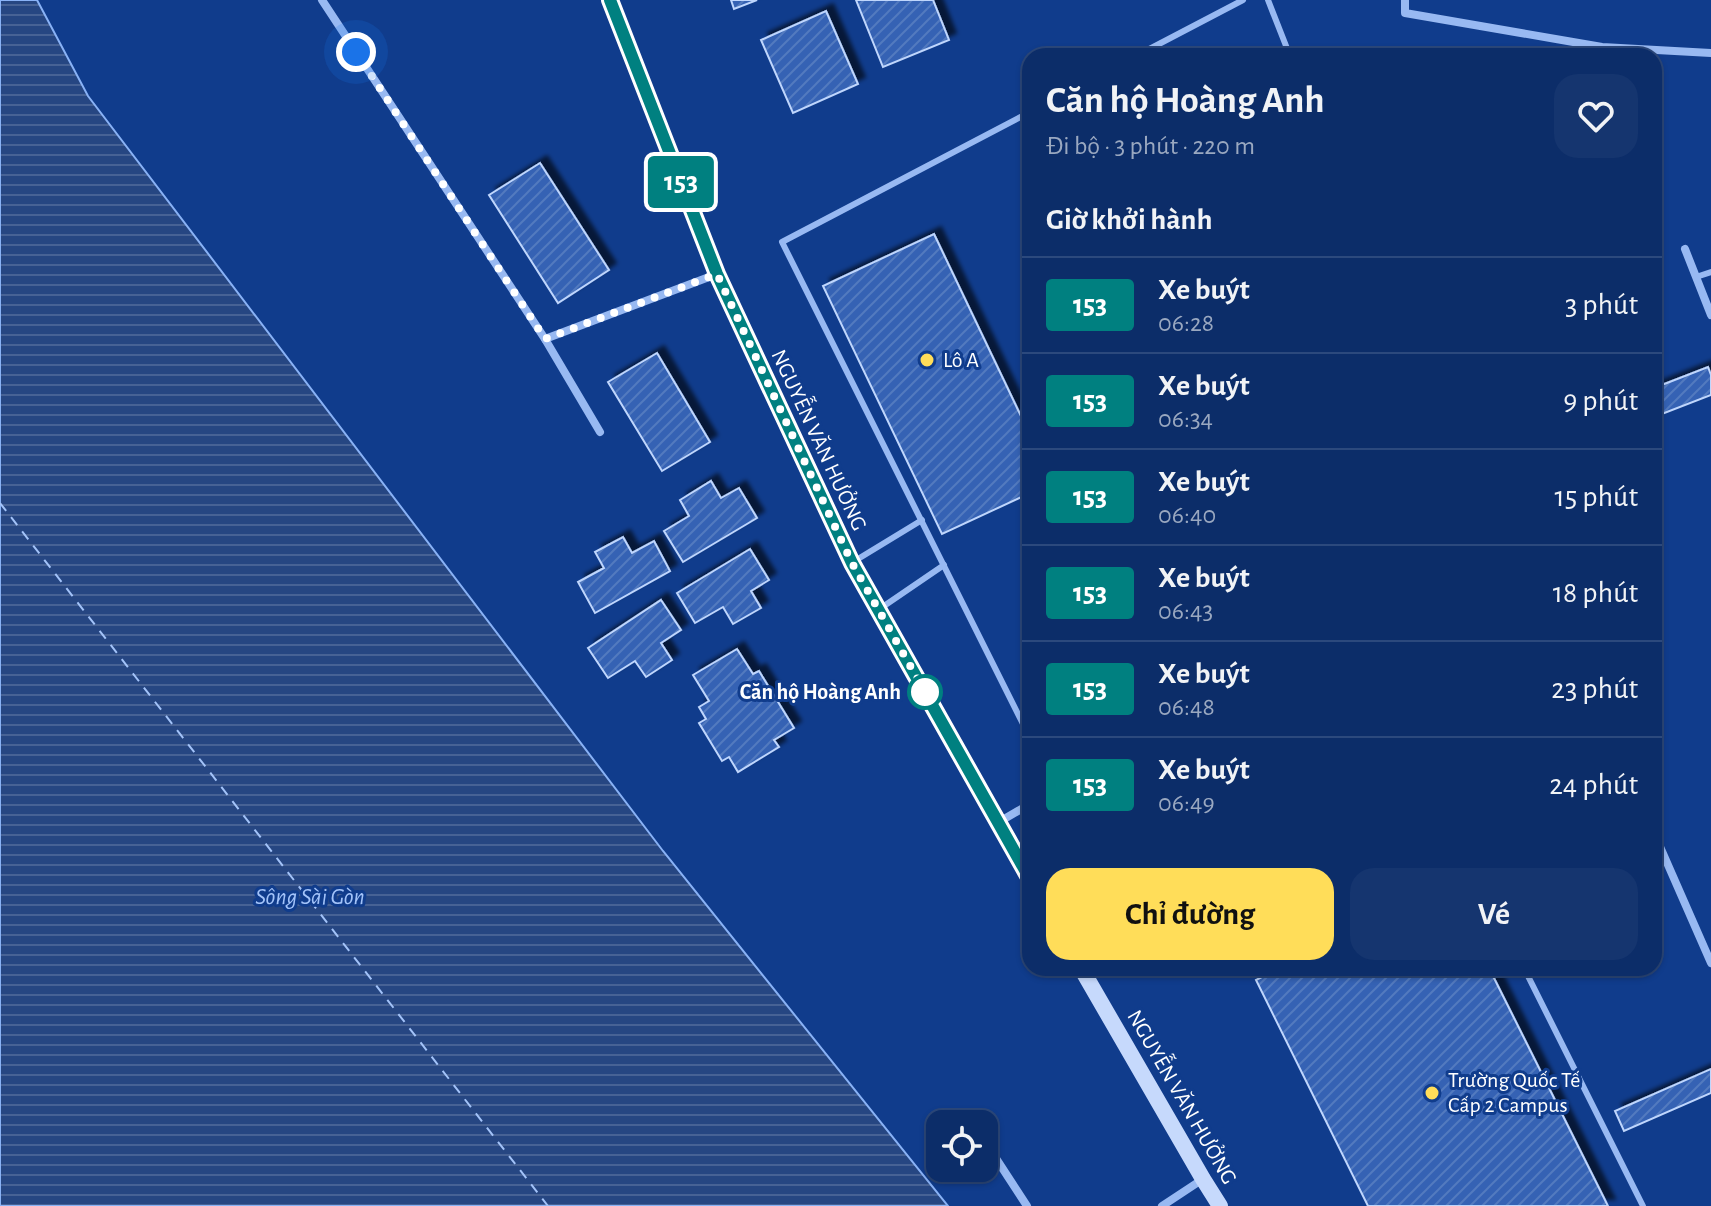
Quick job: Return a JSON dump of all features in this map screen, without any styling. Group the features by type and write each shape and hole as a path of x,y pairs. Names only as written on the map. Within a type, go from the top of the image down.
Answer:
{"main road":[{"name":"NGUYỄN VĂN HƯỞNG","path":"610,0 717,274 852,563 1022,864"},
{"name":"NGUYỄN VĂN HƯỞNG","path":"1086,976 1220,1206"}],"street":[{"path":"322,0 545,339 600,432"},
{"path":"1405,0 1405,13 1620,48"},
{"path":"1662,50 1711,53"},
{"path":"1685,249 1711,315"},
{"path":"545,339 717,274"},
{"path":"998,823 1022,809"},
{"path":"1662,851 1711,963"},
{"path":"998,1161 1027,1206"},
{"path":"1162,1206 1203,1179"}],"lane":[{"path":"1151,48 1243,0"},
{"path":"1268,0 1287,48"},
{"path":"1022,116 782,242 1022,722"},
{"path":"1696,277 1711,272"},
{"path":"852,563 922,520"},
{"path":"879,610 944,565"},
{"path":"1528,976 1643,1206"}],"water":[{"name":"Sông Sài Gòn","path":"0,0 37,0 88,96 663,851 948,1206 0,1206"}],"building":[{"path":"731,0 757,0 734,9"},
{"path":"856,0 933,0 949,40 883,67"},
{"path":"826,11 858,84 793,113 761,40"},
{"path":"540,163 609,270 558,303 489,195"},
{"name":"Lô A","path":"934,234 1022,418 1022,497 942,534 823,286"},
{"path":"657,353 710,442 662,471 608,382"},
{"path":"1708,367 1711,395 1662,414 1662,385"},
{"path":"711,481 721,498 739,488 757,518 683,562 664,531 689,516 680,500"},
{"path":"623,537 632,553 654,541 670,571 595,613 578,582 604,568 595,552"},
{"path":"750,549 769,580 751,591 761,608 733,624 723,607 695,623 677,593"},
{"path":"661,600 681,630 661,643 672,660 646,677 635,661 608,678 588,648"},
{"path":"737,649 753,674 759,671 794,728 774,740 779,747 738,772 729,757 722,761 699,723 706,719 699,707 709,701 693,675"},
{"name":"Trường Quốc Tế Cấp 2 Campus","path":"1264,976 1493,976 1608,1206 1368,1206 1256,980"},
{"path":"1711,1069 1711,1093 1624,1131 1615,1111"}],"ferry route":[{"path":"0,503 548,1206"}],"bus line":[{"name":"153","path":"610,0 717,274 852,563 1022,865"}],"place":[{"name":"Lô A","path":"927,360"},
{"name":"Căn hộ Hoàng Anh","path":"925,692"},
{"name":"Trường Quốc Tế Cấp 2 Campus","path":"1432,1093"}],"route":[{"path":"356,52 545,339 717,274 852,563 925,692"}]}
